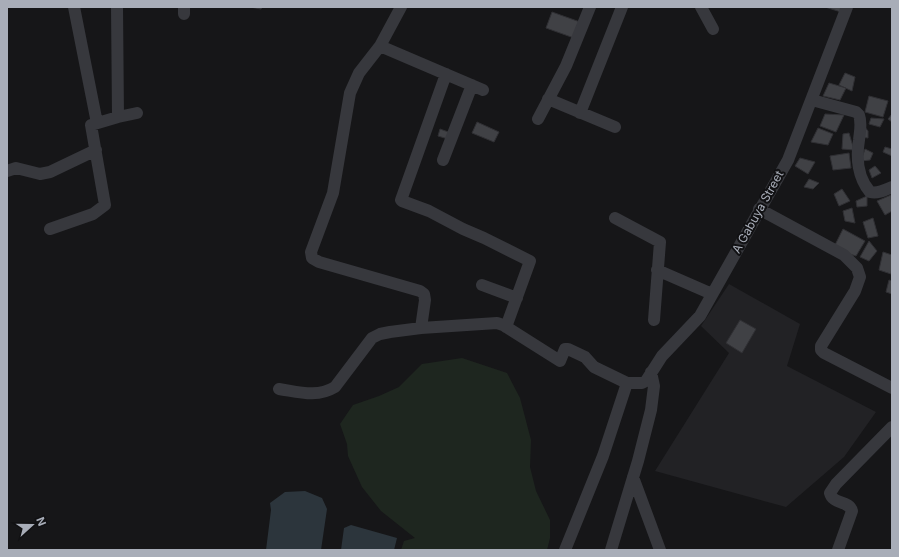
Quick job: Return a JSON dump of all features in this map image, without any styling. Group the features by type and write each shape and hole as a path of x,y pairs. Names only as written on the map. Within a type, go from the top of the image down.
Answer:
{"street":[{"path":"74,7 97,123"},
{"path":"117,7 118,116"},
{"path":"401,7 380,46 359,73 350,93 333,193 311,252 312,258 319,262 420,291 424,294 425,300 421,328"},
{"path":"538,118 566,66 590,7"},
{"path":"580,113 622,7"},
{"path":"701,7 713,29"},
{"name":"A Gabuya Street","path":"627,383 642,383 646,381 662,356 700,316 788,160 847,7"},
{"path":"380,46 483,90"},
{"path":"446,74 402,201 429,210 463,229 530,260 506,327"},
{"path":"443,160 472,85"},
{"path":"548,99 614,127"},
{"path":"812,100 856,112 859,115 861,124 857,160 863,180 870,192 881,192 892,187"},
{"path":"50,229 93,214 105,205 91,125 118,116 137,113"},
{"path":"7,171 16,168 40,174 50,172 96,150"},
{"path":"759,209 844,255 857,268 860,277 855,291 821,346 821,350 892,389"},
{"path":"615,218 660,242 654,320"},
{"path":"658,270 712,294"},
{"path":"482,285 517,298"},
{"path":"279,389 316,394 327,392 335,387 372,338 380,334 421,328 497,323 506,327 560,361 565,349 586,357 594,367 627,383 603,456 565,550"},
{"path":"610,550 633,477 651,410 654,386 651,372"},
{"path":"838,550 852,511 851,507 847,504 835,501 831,498 830,493 836,484 892,427"},
{"path":"633,477 660,550"}],"shaded area":[{"path":"729,284 800,324 787,366 876,412 844,457 786,507 655,471 729,353 701,326"},
{"path":"462,358 507,373 520,398 531,440 530,467 536,491 550,520 550,538 547,550 401,550 404,541 415,538 381,511 362,487 348,456 347,444 340,424 353,405 399,387 422,364"},
{"path":"305,491 322,498 327,509 321,550 266,550 271,510 270,503 285,492"},
{"path":"351,525 397,538 394,550 341,550 344,528"}],"building":[{"path":"250,7 262,7 261,9"},
{"path":"825,7 843,7 841,12"},
{"path":"552,12 580,22 574,38 546,28"},
{"path":"845,73 855,77 852,91 839,85"},
{"path":"829,83 846,88 840,100 823,96"},
{"path":"869,96 888,101 883,117 865,112"},
{"path":"825,114 844,115 836,132 820,126"},
{"path":"892,114 892,122 888,119"},
{"path":"871,118 884,119 880,127 869,124"},
{"path":"477,122 499,132 494,142 472,133"},
{"path":"864,126 868,131 868,138 862,137"},
{"path":"818,128 833,134 828,145 811,142"},
{"path":"440,129 451,133 448,139 438,136"},
{"path":"849,133 854,150 842,149 843,134"},
{"path":"885,147 892,149 892,156 883,152"},
{"path":"865,149 873,153 870,160 861,161"},
{"path":"849,153 851,168 833,170 830,156"},
{"path":"800,158 815,162 808,174 795,166"},
{"path":"875,166 881,173 872,178 869,170"},
{"path":"809,179 819,183 813,189 804,187"},
{"path":"842,189 850,201 839,206 834,194"},
{"path":"891,195 892,211 885,215 877,201"},
{"path":"867,196 867,206 857,207 856,201"},
{"path":"852,208 855,223 845,221 843,211"},
{"path":"873,218 878,236 868,238 863,222"},
{"path":"843,229 865,241 856,256 833,249"},
{"path":"869,241 877,251 869,261 860,257"},
{"path":"883,252 892,255 891,274 879,270"},
{"path":"889,280 892,281 892,294 886,292"},
{"path":"740,320 756,329 742,353 726,343"}]}
